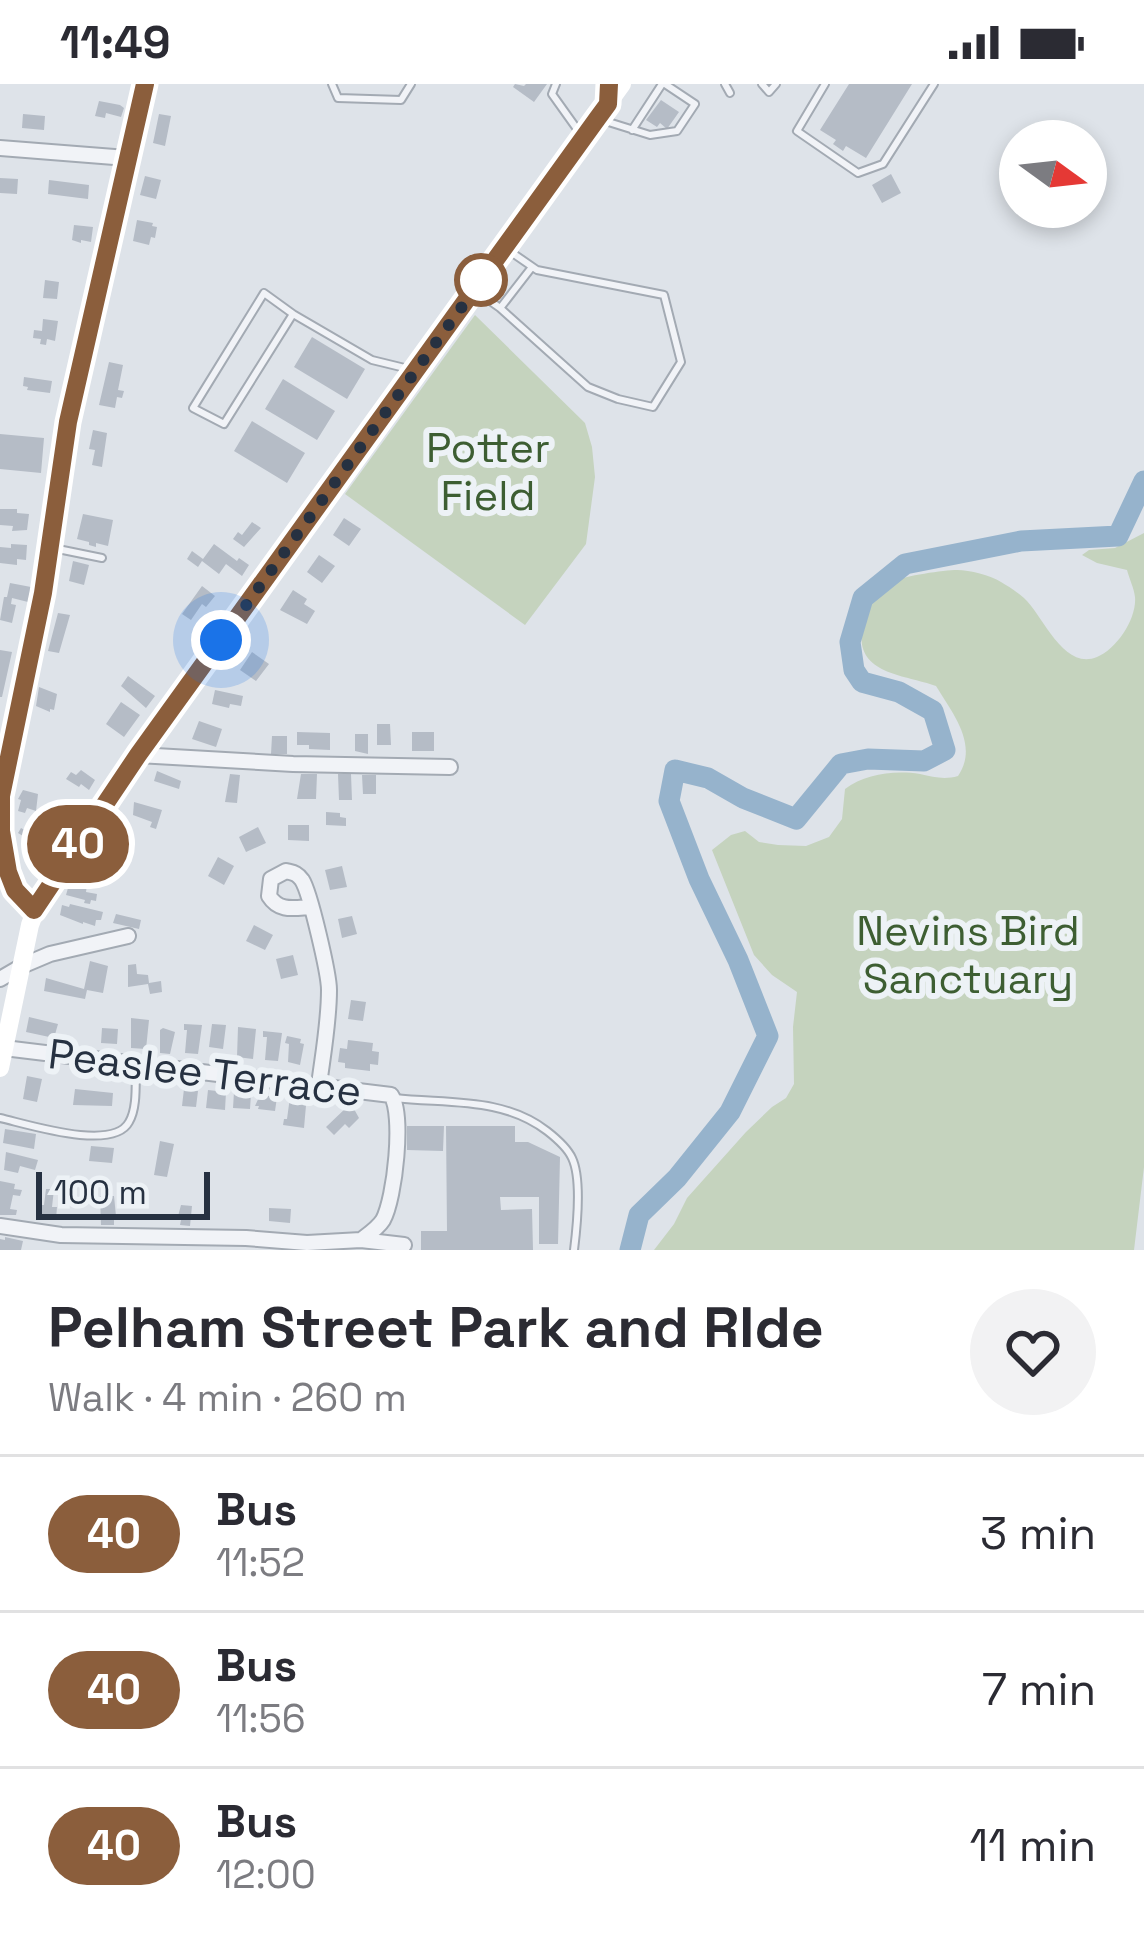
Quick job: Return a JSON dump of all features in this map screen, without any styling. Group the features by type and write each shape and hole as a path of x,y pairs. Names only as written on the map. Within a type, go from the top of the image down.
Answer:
{"main road":[{"path":"2,1058 34,910 138,755 622,84"}],"street":[{"path":"34,910 15,890 8,872 0,831 4,776 38,620 68,422 146,84"},
{"path":"0,148 127,158"},
{"path":"138,755 450,767"},
{"path":"310,907 329,982 319,1085"},
{"path":"0,979 50,954 128,936"},
{"name":"Peaslee Terrace","path":"2,1058 136,1064 383,1092 395,1098 390,1201 382,1221 362,1240"},
{"path":"0,1226 41,1234 168,1243 362,1240 406,1248"}],"lane":[{"path":"332,84 338,98 401,100 411,84"},
{"path":"556,84 552,94 584,138"},
{"path":"605,102 632,130 650,135 677,131 695,104 663,84 632,130"},
{"path":"725,84 730,93"},
{"path":"761,84 770,92 776,84"},
{"path":"825,84 797,131 858,173 883,164 934,84"},
{"path":"475,290 589,387 653,407 681,362 664,295 532,268 505,248"},
{"path":"500,308 532,268"},
{"path":"293,314 224,424 193,408 264,292 372,360 416,371"},
{"path":"50,548 102,557"},
{"path":"0,1118 98,1137 119,1132 132,1114 136,1064"},
{"path":"395,1098 510,1109 557,1139 574,1162 574,1250"}],"green space":[{"name":"Potter Field","path":"475,315 585,423 592,447 595,477 586,544 525,625 345,494"},
{"name":"Nevins Bird Sanctuary","path":"1144,533 1144,1167 1134,1250 654,1250 687,1198 746,1132 786,1098 794,1084 797,992 754,955 712,850 745,831 759,842 806,846 829,837 842,819 845,789 853,784 890,773 953,777 964,764 965,741 936,686 883,669 865,654 863,625 874,600 888,585 906,577 951,570 980,573 1024,598 1064,649 1085,659 1097,657 1124,632 1135,597 1127,570 1082,555 1115,548"}],"building":[{"path":"515,84 524,86 547,84 534,102"},
{"path":"849,84 912,84 866,158 846,146 843,151 820,130"},
{"path":"661,100 679,112 667,129 646,120"},
{"path":"99,101 120,105 124,108 121,117 95,116"},
{"path":"23,114 45,116 44,130 22,128"},
{"path":"159,114 171,116 165,146 153,143"},
{"path":"891,174 901,193 882,203 872,185"},
{"path":"145,176 161,180 156,199 140,195"},
{"path":"0,178 18,179 17,194 0,193"},
{"path":"49,180 89,185 88,199 48,194"},
{"path":"137,220 157,227 149,245 133,241"},
{"path":"74,225 93,227 91,242 72,240"},
{"path":"45,280 59,282 57,299 43,298"},
{"path":"43,319 58,321 55,341 47,339 46,345 33,338 34,330 42,331"},
{"path":"312,337 365,369 347,399 294,367"},
{"path":"109,362 123,365 118,390 124,391 115,408 99,405"},
{"path":"24,377 52,381 50,393 27,390"},
{"path":"283,379 335,411 317,440 265,409"},
{"path":"252,421 305,453 287,483 234,451"},
{"path":"93,430 107,433 102,467 92,465"},
{"path":"0,434 44,438 41,473 0,469"},
{"path":"0,509 29,514 27,530 12,531 13,526 0,525"},
{"path":"83,514 113,520 108,546 96,543 96,547 77,539"},
{"path":"344,518 361,529 349,546 333,535"},
{"path":"252,522 261,528 244,547 233,539"},
{"path":"11,544 27,545 26,560 17,559 17,565 0,563 0,547 11,548"},
{"path":"214,544 249,565 242,576 226,564 219,574 202,561 198,567 187,559 192,551 203,559"},
{"path":"319,555 335,566 322,583 307,572"},
{"path":"73,561 89,565 84,585 69,581"},
{"path":"10,583 31,587 28,602 12,598 11,604 16,605 12,623 0,620"},
{"path":"202,586 215,596 191,620 182,614"},
{"path":"293,590 315,611 307,624 280,610"},
{"path":"58,613 70,615 59,653 48,651"},
{"path":"0,650 12,652 2,697 0,697"},
{"path":"252,652 269,664 256,681 240,670"},
{"path":"128,676 155,696 146,708 121,686"},
{"path":"39,687 57,694 54,710 36,706"},
{"path":"215,690 243,696 241,706 212,704"},
{"path":"121,702 140,715 124,737 106,724"},
{"path":"199,721 222,729 216,747 192,739"},
{"path":"377,724 390,724 391,745 377,745"},
{"path":"297,732 330,733 330,750 297,745"},
{"path":"412,732 434,732 434,751 412,751"},
{"path":"355,734 368,734 368,754 355,751"},
{"path":"272,736 287,736 287,754 271,754"},
{"path":"81,770 95,780 89,790 66,779"},
{"path":"157,771 181,781 179,789 154,781"},
{"path":"230,774 240,775 237,803 225,802"},
{"path":"301,774 317,774 316,799 297,799"},
{"path":"338,774 351,774 352,800 339,800"},
{"path":"362,775 376,775 376,794 363,794"},
{"path":"23,790 38,794 36,811 18,811"},
{"path":"134,802 162,810 156,829 150,827 152,822 133,815"},
{"path":"326,812 340,813 346,826 326,825"},
{"path":"288,825 309,825 309,841 288,840"},
{"path":"258,827 266,843 246,852 239,837"},
{"path":"21,828 43,840 34,853 23,846 28,839 18,833"},
{"path":"117,838 129,847 112,865 122,872 115,880 105,872 111,864 102,857"},
{"path":"218,857 234,866 224,885 208,876"},
{"path":"342,866 347,887 330,890 325,870"},
{"path":"77,883 97,894 96,901 84,903 66,895"},
{"path":"62,905 103,912 101,920 95,926 60,915"},
{"path":"116,914 141,920 139,929 113,923"},
{"path":"352,916 357,934 342,938 338,919"},
{"path":"254,925 273,935 265,950 246,941"},
{"path":"293,955 298,975 281,979 276,959"},
{"path":"90,961 108,966 103,993 87,990 85,999 44,991 46,978 84,989"},
{"path":"136,964 137,974 148,975 149,983 161,981 162,992 150,994 148,984 128,987 128,965"},
{"path":"351,1000 366,1002 363,1021 348,1019"},
{"path":"29,1017 58,1024 54,1038 26,1032"},
{"path":"131,1018 149,1020 146,1049 131,1048"},
{"path":"184,1024 202,1025 198,1054 185,1053"},
{"path":"212,1024 226,1025 223,1049 209,1047"},
{"path":"238,1027 256,1029 253,1059 237,1057"},
{"path":"102,1028 118,1029 117,1044 101,1043"},
{"path":"163,1028 175,1032 170,1054 160,1053"},
{"path":"263,1031 282,1033 278,1061 265,1060"},
{"path":"287,1036 304,1044 300,1065 288,1062"},
{"path":"348,1040 373,1043 372,1051 379,1052 378,1065 370,1064 370,1071 345,1068 345,1063 338,1062 340,1048 347,1049"},
{"path":"27,1076 42,1079 37,1102 23,1099"},
{"path":"75,1089 113,1093 112,1106 73,1105"},
{"path":"184,1089 198,1091 196,1107 182,1106"},
{"path":"208,1090 226,1092 225,1110 206,1108"},
{"path":"234,1092 251,1094 250,1109 233,1108"},
{"path":"307,1094 304,1128 283,1125 290,1097"},
{"path":"260,1095 277,1097 275,1111 255,1106"},
{"path":"348,1106 359,1118 334,1135 326,1127"},
{"path":"407,1126 444,1126 443,1151 407,1150"},
{"path":"446,1126 515,1126 515,1142 528,1142 560,1157 558,1244 539,1244 539,1197 500,1197 501,1210 532,1209 533,1250 421,1250 421,1231 447,1231"},
{"path":"5,1129 36,1134 34,1149 3,1143"},
{"path":"160,1141 174,1144 167,1177 154,1175"},
{"path":"91,1146 114,1148 112,1163 89,1161"},
{"path":"6,1152 38,1160 35,1170 20,1166 18,1173 4,1170"},
{"path":"0,1181 22,1190 20,1196 13,1195 10,1209 17,1210 16,1215 0,1215"},
{"path":"46,1189 54,1189 56,1219 37,1217"},
{"path":"100,1196 114,1196 114,1225 101,1225"},
{"path":"181,1205 192,1206 190,1226 177,1220"},
{"path":"269,1208 291,1209 290,1223 269,1221"},
{"path":"0,1239 23,1241 21,1250 0,1250"}],"waterway":[{"path":"630,1250 639,1215 677,1178 730,1112 768,1036 669,801 675,770 708,778 796,819 841,764 868,759 924,761 945,750 933,711 899,692 862,682 854,670 850,642 863,598 905,564 1021,541 1118,536 1144,481"}],"bus line":[{"name":"40","path":"145,84 68,422 43,593 1,796 8,872 15,890 34,910 138,755 608,104 609,84"}],"route":[{"path":"221,640 487,272 481,280"}]}
